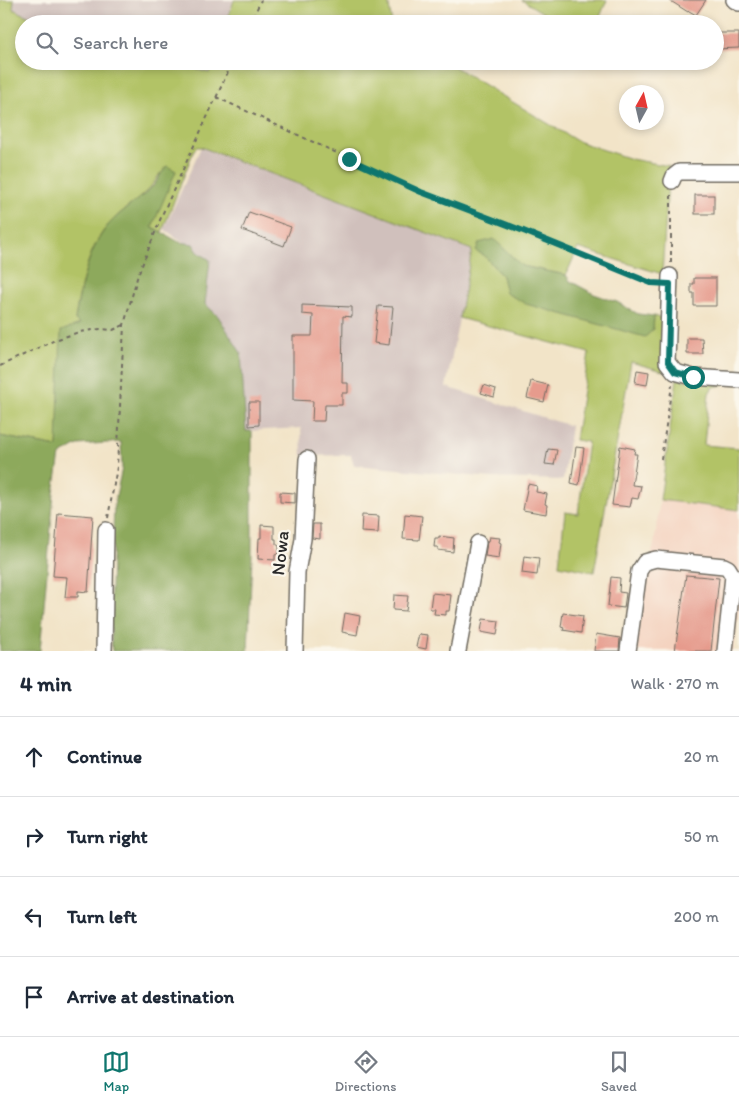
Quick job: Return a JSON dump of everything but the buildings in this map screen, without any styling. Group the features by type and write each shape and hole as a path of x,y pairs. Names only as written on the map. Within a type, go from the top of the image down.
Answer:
{"street":[{"path":"734,0 739,3"},
{"path":"672,181 679,172 739,172"},
{"path":"670,280 668,362 675,372 693,377 739,380"},
{"name":"Nowa","path":"295,651 297,572 303,539 307,459"},
{"path":"104,651 106,530"},
{"path":"458,651 478,543"},
{"path":"628,651 639,571 645,562 656,559 724,566 732,572 725,651"}],"path":[{"path":"254,15 261,0"},
{"path":"106,530 117,467 124,325 137,278 150,245 229,70"},
{"path":"216,97 421,192 651,283 670,280 672,181"},
{"path":"0,366 55,340 79,332 100,329 114,330 124,325"},
{"path":"661,459 675,372"}],"shaded area":[{"path":"14,0 233,0 228,15 25,15 13,9"},
{"path":"199,70 210,70 209,73"},
{"path":"201,147 472,250 446,387 571,426 563,480 492,478 354,465 351,455 302,456 301,428 246,431 241,353 218,316 205,304 210,260 164,229"},
{"path":"660,500 739,510 739,607 733,651 632,651 640,594 654,545"}],"green space":[{"path":"0,0 14,0 13,9 25,15 15,15 15,70 199,70 209,73 210,70 460,70 577,141 631,159 669,166 662,274 578,248 566,275 522,266 509,255 476,251 484,255 502,276 507,293 653,330 654,316 660,317 663,322 670,373 631,362 594,572 559,565 565,512 578,514 588,442 575,440 589,353 459,318 472,250 201,147 197,147 194,150 162,232 152,227 160,173 144,193 111,222 96,243 86,268 75,319 80,324 59,421 57,447 0,436"},
{"path":"234,0 388,0 390,15 229,15"},
{"path":"522,0 607,0 601,15 546,15"},
{"path":"167,166 176,171 152,227 179,242 193,244 198,252 210,260 205,304 218,316 241,353 246,431 252,431 252,556 248,651 112,651 110,614 114,505 122,468 121,442 78,445 60,455 54,493 40,651 0,651 0,436 57,447 61,331 80,324 75,320 83,280 92,253 105,230 113,220 154,185"},
{"path":"494,239 522,266 566,275 570,281 594,294 617,302 638,314 654,316 653,330 645,337 526,304 506,293 502,276 484,255 476,251 479,243"},
{"path":"677,379 724,385 713,387 709,393 704,445 739,448 739,510 660,500"}],"route":[{"path":"349,159 421,192 651,283 670,284 668,362 675,372 693,377"}]}
